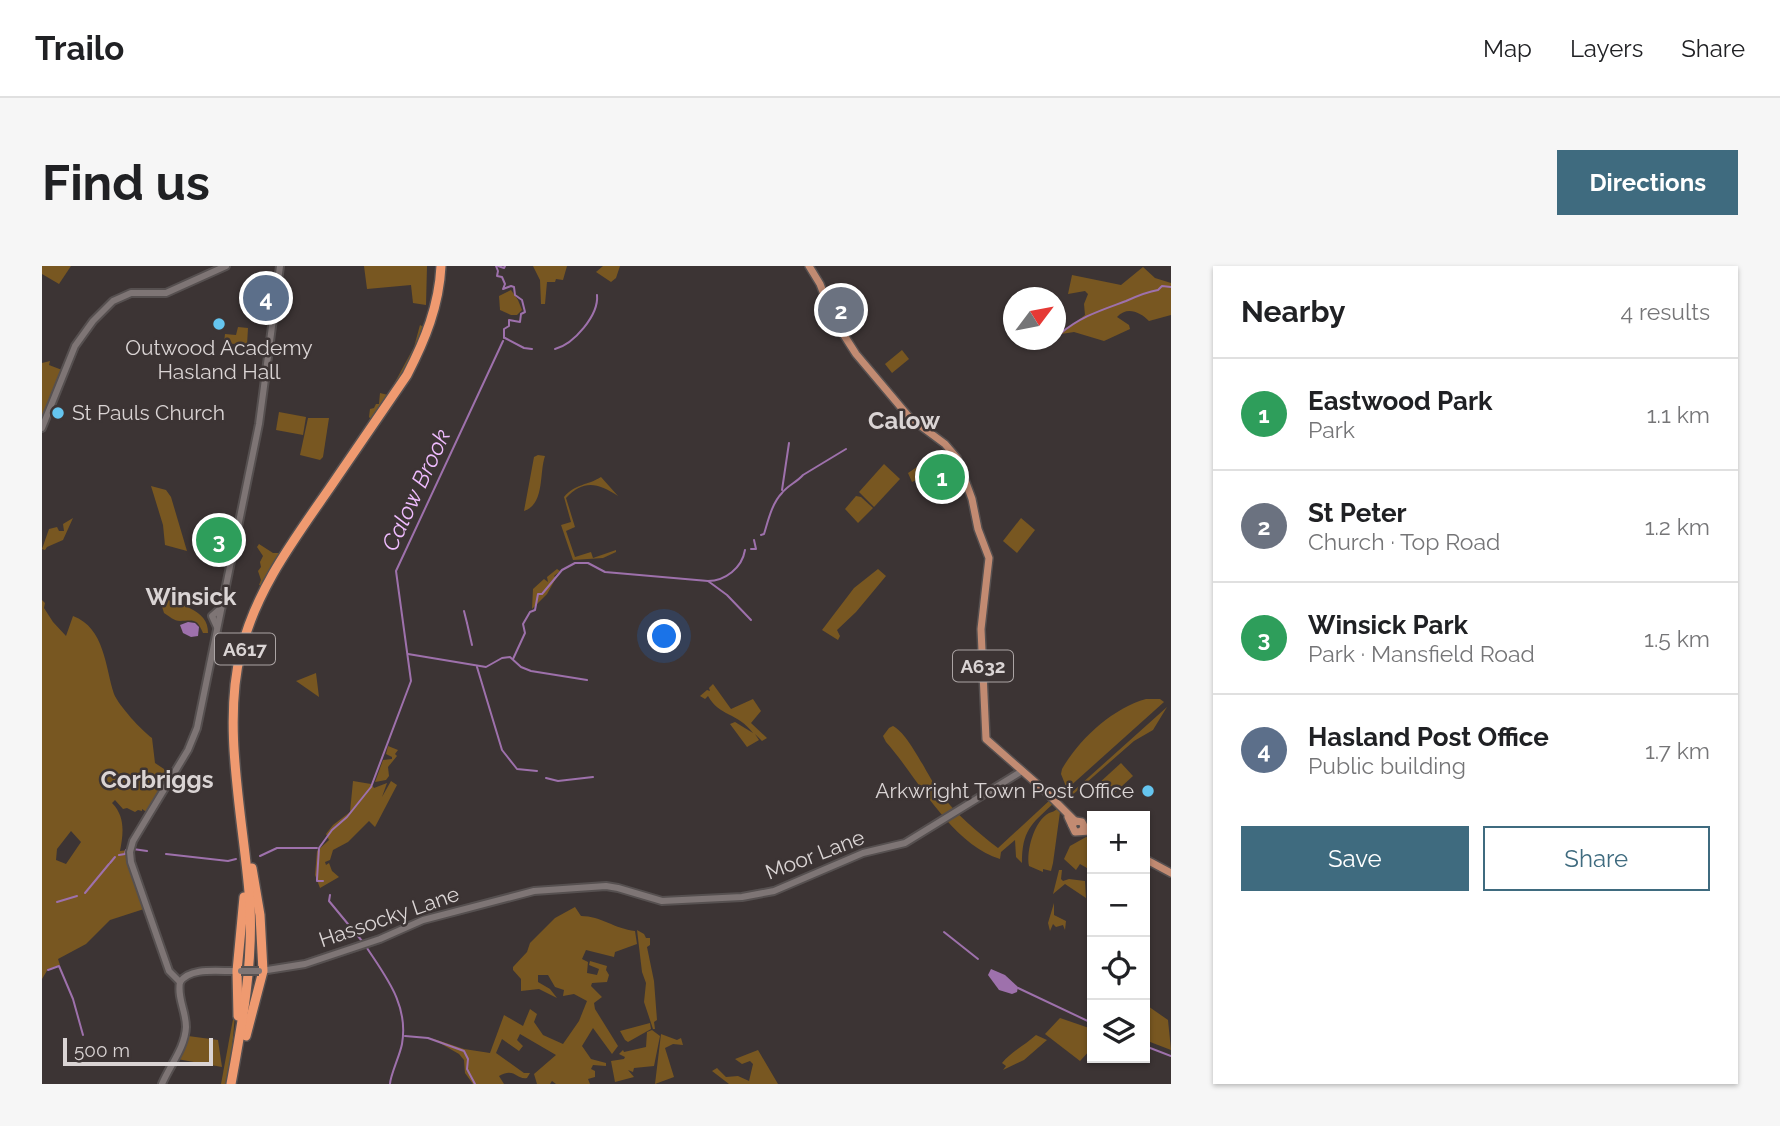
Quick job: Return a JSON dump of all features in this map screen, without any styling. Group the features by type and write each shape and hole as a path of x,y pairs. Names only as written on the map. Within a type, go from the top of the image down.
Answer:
{"highway":[{"name":"A617","path":"233,1084 248,988 251,946 235,747 234,693 240,654 252,612 267,581 407,375 435,312 442,266"},
{"name":"A617","path":"236,1064 251,991 254,946 237,723 239,686 251,631 271,583 422,359 438,314 442,266"},
{"path":"236,1064 244,905 242,822"},
{"path":"236,1064 261,971 259,907 248,843"}],"main road":[{"path":"42,428 75,346 93,321 115,299 131,293 163,294 226,266"},
{"path":"162,1084 185,1034 186,1023 179,996 180,982 169,971 135,876 130,852 133,841 188,750 196,731 217,627 217,615 258,427 280,266"},
{"name":"A632","path":"808,266 817,279 833,318 856,354 910,418 945,444 957,458 972,499 989,563 981,629 986,738 989,744 1022,771 1072,821 1081,821 1087,830"},
{"name":"Moor Lane","path":"653,899 662,901 742,897 774,891 863,853 905,843 1022,771"},
{"path":"1150,862 1171,873"},
{"name":"Hassocky Lane","path":"180,982 184,976 194,972 261,971 305,964 380,939 423,920 534,891 606,886 653,899"}],"shaded area":[{"path":"42,266 71,266 59,284 42,274"},
{"path":"364,266 427,266 426,305 413,303 411,285 367,289"},
{"path":"533,266 567,266 563,280 547,282 545,304 541,304 540,280"},
{"path":"603,266 620,266 616,278 611,282 596,272"},
{"path":"1143,267 1155,278 1171,283 1171,315 1149,321 1138,313 1125,312 1117,317 1129,325 1130,329 1104,341 1074,332 1066,333 1066,330 1085,315 1084,304 1088,294 1085,291 1068,294 1072,275 1121,285"},
{"path":"511,290 522,310 517,315 500,310 499,296"},
{"path":"850,300 858,322 840,322 833,306"},
{"path":"420,325 425,328 410,363 373,421 369,417 370,409 379,404 380,393 388,395 414,347"},
{"path":"238,327 248,328 247,345 224,343 225,334 236,335"},
{"path":"902,350 909,359 892,373 885,364"},
{"path":"50,361 49,365 62,370 63,373 42,426 42,363"},
{"path":"279,412 306,417 303,435 276,430"},
{"path":"308,418 329,418 323,457 320,460 300,455"},
{"path":"952,454 964,483 928,499 923,477 912,482 908,473 917,467 922,475 921,471"},
{"path":"545,456 538,495 531,507 524,511 534,457"},
{"path":"884,464 900,479 874,507 859,492"},
{"path":"601,477 618,496 604,488 591,485 573,492 566,498 575,527 566,531 575,557 591,552 593,558 616,552 603,558 573,560 561,525 571,522 564,497 573,489"},
{"path":"151,486 166,490 171,497 187,551 165,545 163,525"},
{"path":"856,496 873,508 858,523 845,509"},
{"path":"73,518 63,540 45,550 42,549 49,529 57,527 59,531 64,531 63,524"},
{"path":"1021,518 1035,530 1017,553 1003,541"},
{"path":"207,528 235,533 232,549 203,548"},
{"path":"259,544 273,553 281,553 263,586 259,585 261,580 258,571 263,556 257,547"},
{"path":"557,569 560,571 554,576 556,578 547,594 532,609 533,589 544,579 548,582 547,577"},
{"path":"878,569 886,576 837,630 840,636 838,640 822,630 854,588"},
{"path":"159,597 198,613 207,625 208,633 203,633 195,621 178,621 164,613"},
{"path":"42,600 53,622 66,636 73,616 92,629 102,649 114,694 131,718 152,738 155,763 164,769 169,777 148,813 142,809 135,812 123,809 115,800 112,803 121,820 120,851 129,850 132,871 144,909 110,920 86,944 58,959 60,965 48,969 42,979","holes":["71,831 81,842 66,864 56,860 57,849"]},
{"path":"188,622 199,627 198,636 191,637 183,633 180,625"},
{"path":"316,673 319,697 296,681"},
{"path":"713,684 731,709 753,699 761,711 751,723 767,738 762,741 755,734 759,740 747,747 730,724 735,722 753,733 747,726 712,703 708,696 705,699 700,696 707,690 710,691 709,688"},
{"path":"1146,699 1160,699 1164,702 1067,789 1061,774 1062,769 1087,736 1109,717"},
{"path":"1167,707 1153,730 1134,741 1070,797 1070,794"},
{"path":"893,726 905,737 939,792 967,822 998,848 1050,800 1053,804 1029,829 1022,852 1022,863 1016,857 1015,840 1001,852 1000,859 982,851 951,825 886,742 883,736"},
{"path":"388,746 398,750 395,754 397,756 388,767 389,776 386,780 375,782 383,760 392,759 386,754"},
{"path":"1121,763 1133,776 1110,797 1098,784"},
{"path":"353,781 371,784 374,788 387,783 382,797 391,781 397,785 375,827 369,821 348,842 333,850 330,860 325,862 326,865 329,863 332,871 339,877 320,888 315,875 317,851 329,840 326,834 333,825 350,812"},
{"path":"1057,809 1060,812 1053,863 1051,871 1043,869 1043,872 1029,866 1030,845 1039,823"},
{"path":"1087,837 1087,868 1080,864 1076,870 1064,859 1070,846"},
{"path":"1059,870 1062,870 1063,881 1085,881 1086,898 1065,884 1053,894"},
{"path":"1054,903 1054,915 1066,921 1065,930 1063,925 1056,927 1053,924 1050,931 1048,923"},
{"path":"575,907 581,916 635,931 637,944 615,952 614,957 586,950 582,959 588,962 587,973 597,975 599,969 589,965 590,961 607,966 607,982 592,983 591,986 602,997 594,1003 595,1009 618,1046 612,1054 593,1028 582,1046 591,1059 606,1063 606,1066 593,1065 591,1069 595,1071 595,1077 588,1079 590,1084 556,1084 552,1081 550,1084 537,1084 534,1074 556,1055 520,1034 517,1040 523,1046 519,1051 502,1039 496,1053 524,1073 530,1073 527,1078 509,1073 499,1076 504,1084 473,1084 465,1073 464,1060 459,1054 431,1038 464,1049 490,1053 504,1015 523,1026 530,1009 537,1014 534,1022 543,1035 563,1044 579,1021 587,1001 574,994 563,996 564,990 555,987 548,975 538,975 538,982 550,989 557,998 539,989 521,991 521,979 513,970 527,952 530,943 555,918"},
{"path":"637,930 650,938 650,945 647,947 654,981 657,1020 654,1022 655,1029 644,1002 646,983 642,972"},
{"path":"991,969 1005,975 1018,987 1017,992 1012,994 999,990 988,975"},
{"path":"236,1003 229,1084 221,1084"},
{"path":"1150,1007 1168,1020 1171,1050 1150,1042"},
{"path":"1060,1018 1087,1027 1087,1053 1080,1061 1045,1034"},
{"path":"650,1023 651,1029 628,1042 620,1031"},
{"path":"652,1030 660,1036 654,1066 634,1068 633,1072 628,1070 634,1077 615,1082 611,1061 624,1059 625,1057 619,1054 623,1050 624,1052 646,1047 647,1032"},
{"path":"661,1034 677,1040 681,1038 683,1045 673,1044 665,1048 674,1077 655,1084"},
{"path":"1036,1035 1047,1040 1024,1060 1003,1070 1006,1066 1002,1063"},
{"path":"188,1036 218,1040 222,1067 177,1059"},
{"path":"758,1050 778,1084 729,1084 712,1071 717,1068 726,1077 738,1076 749,1081 753,1064 750,1061 742,1064 735,1059"}],"waterway":[{"path":"496,266 497,276 502,277 505,284 503,289 514,287 515,295 522,300 525,312 521,314 520,322 509,320 509,326 504,329 504,338"},
{"path":"498,266 505,266"},
{"path":"1066,330 1092,314 1158,290 1162,286 1171,287"},
{"path":"555,349 570,341 584,328 594,311 597,295"},
{"path":"505,338 532,349"},
{"name":"Calow Brook","path":"323,881 317,881 319,848 371,787 411,681 396,571 503,341"},
{"path":"782,490 789,443"},
{"path":"761,535 764,534 771,512 784,491 803,475 846,449"},
{"path":"751,549 756,549 754,540"},
{"path":"708,581 721,579 732,572 745,550"},
{"path":"513,659 525,633 523,624 530,612 535,610 538,594 542,594 562,570 575,563 588,563 605,572 708,581 727,595 751,620"},
{"path":"464,611 467,623"},
{"path":"467,623 472,645"},
{"path":"408,654 486,667 502,658 510,657 521,667 531,671 587,680"},
{"path":"477,667 502,750 517,769 537,771"},
{"path":"546,778 558,781 593,777"},
{"path":"260,856 277,848 317,848"},
{"path":"133,849 147,851"},
{"path":"119,855 125,854 126,850"},
{"path":"166,854 228,861 236,859"},
{"path":"110,863 115,857"},
{"path":"85,893 109,864"},
{"name":"Calow Brook","path":"330,895 329,901 362,941"},
{"path":"57,902 77,896"},
{"path":"944,932 978,959"},
{"path":"365,945 394,991 402,1016 402,1044 390,1084"},
{"path":"48,970 59,966 73,999 83,1035"},
{"path":"1018,988 1087,1021"},
{"path":"405,1036 428,1038 464,1051 468,1059 467,1069 475,1084"},
{"path":"1150,1048 1171,1056"}],"place":[{"name":"Hasland Post Office","path":"266,298"},
{"name":"St Peter","path":"841,310"},
{"name":"Outwood Academy Hasland Hall","path":"219,324"},
{"name":"St Pauls Church","path":"58,413"},
{"name":"Eastwood Park","path":"942,477"},
{"name":"Winsick Park","path":"219,540"},
{"name":"Arkwright Town Post Office","path":"1148,791"}],"district":[{"name":"Calow","path":"904,421"},
{"name":"Winsick","path":"191,597"},
{"name":"Corbriggs","path":"157,780"}]}
